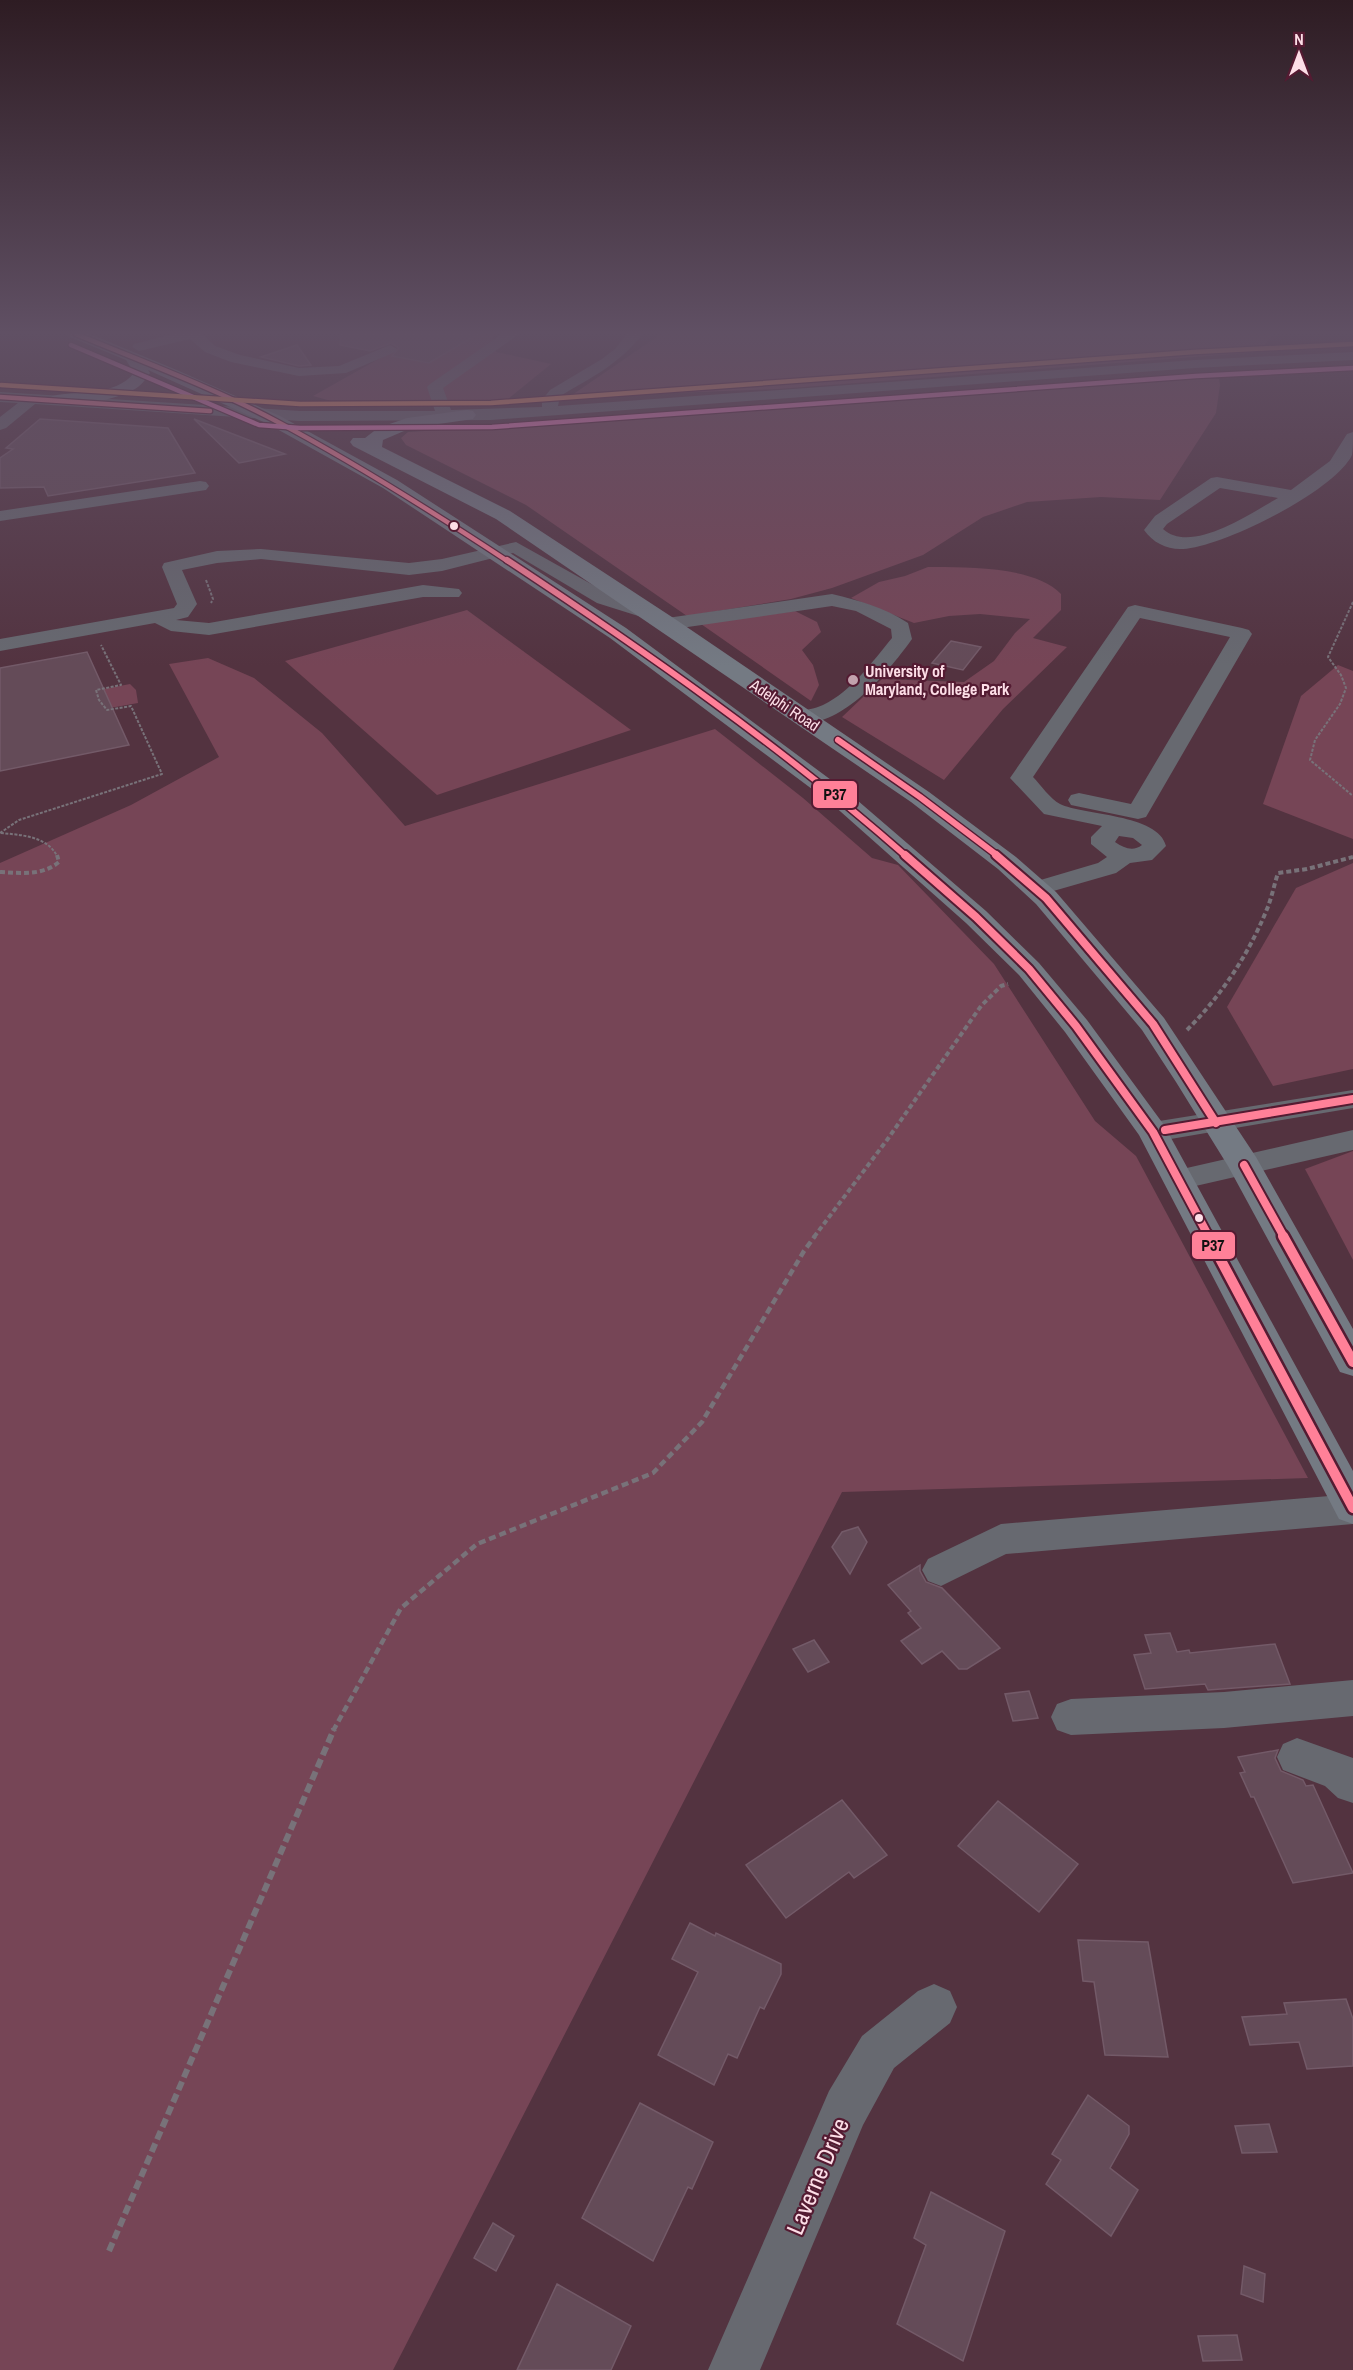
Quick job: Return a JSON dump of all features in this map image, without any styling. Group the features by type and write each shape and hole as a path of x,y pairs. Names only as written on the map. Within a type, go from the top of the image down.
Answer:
{"main road":[{"name":"Adelphi Road","path":"318,445 390,484 618,633 841,799 976,917 1034,975 1076,1026 1153,1132 1353,1508"},
{"name":"Adelphi Road","path":"363,445 503,515 920,797 1007,863 1036,889 1104,964 1169,1047 1244,1165 1353,1362"},
{"path":"373,445 373,449"}],"street":[{"path":"1294,496 1216,482 1161,520 1153,530 1157,537 1168,543 1183,546 1206,541 1246,522 1294,496 1325,477 1350,445"},
{"path":"0,516 200,486"},
{"path":"0,645 181,613 188,604 171,567 217,557 261,554 409,569 442,565 516,548 604,599 659,619 832,600 862,607 901,627 902,639 870,678 829,710 803,717"},
{"path":"158,617 171,625 209,629 423,591 452,593"},
{"path":"1135,611 1242,634 1138,812 1075,807 1052,809 1021,778 1135,611"},
{"path":"1036,889 1107,868 1125,856 1109,850 1103,843 1103,837 1120,831 1079,823 1075,807"},
{"path":"1153,1132 1353,1099"},
{"path":"1178,1180 1353,1140"},
{"path":"941,1570 1001,1539 1353,1508"},
{"path":"1071,1717 1224,1710 1353,1698"},
{"path":"1297,1757 1339,1772 1353,1784"},
{"name":"Laverne Drive","path":"735,2370 846,2108 878,2052 934,2007"}],"path":[{"path":"1353,602 1328,657 1341,675 1346,688 1340,704 1315,740 1310,760 1353,796"},
{"path":"0,833 19,820 162,774 131,706 107,710 99,700 96,690 121,685 97,636"},
{"path":"0,833 39,839 55,850 59,862 53,868 39,873 0,872"},
{"path":"1169,1047 1199,1019 1250,943 1267,908 1278,873 1307,869 1353,857"},
{"path":"109,2251 337,1722 401,1608 477,1544 653,1473 702,1422 804,1251 887,1140 981,1006 1001,986 1034,975"}],"shaded area":[{"path":"406,445 1196,445 1160,500 1101,497 1027,502 983,517 923,555 832,588 791,599 687,616 526,505"},
{"path":"928,567 999,570 1034,578 1049,585 1061,594 1061,610 1033,638 1067,647 1003,709 944,780 842,717 882,679 964,682 994,661 1015,633 1030,619 980,614 949,616 914,623 851,598 879,582 905,576"},
{"path":"467,610 631,730 437,795 285,661"},
{"path":"795,611 817,622 821,632 802,650 813,665 819,685 811,701 701,624"},
{"path":"208,658 254,678 322,733 405,826 715,729 803,798 872,858 898,865 994,964 1095,1121 1136,1156 1308,1478 842,1492 393,2370 0,2370 0,863 131,805 219,757 169,664"},
{"path":"1338,665 1353,671 1353,839 1263,804 1301,696"},
{"path":"130,684 136,690 138,703 110,708 99,690"},
{"path":"1353,863 1353,1069 1273,1086 1227,1007 1296,888"},
{"path":"1353,1151 1353,1260 1305,1169"}],"building":[{"path":"10,445 178,445 195,473 48,496 44,487 0,488 0,458 13,449 6,448"},
{"path":"220,445 261,445 285,454 239,463"},
{"path":"951,641 981,647 963,670 932,663"},
{"path":"87,652 129,745 0,771 0,668"},
{"path":"858,1527 867,1542 850,1574 832,1547 842,1532"},
{"path":"920,1565 920,1571 926,1582 942,1588 1000,1648 967,1669 959,1669 942,1651 922,1664 901,1641 921,1628 908,1613 911,1611 888,1585"},
{"path":"1170,1633 1177,1652 1189,1650 1190,1653 1275,1644 1290,1684 1208,1690 1205,1684 1145,1689 1134,1655 1151,1653 1145,1635"},
{"path":"814,1640 829,1662 808,1672 793,1649"},
{"path":"1029,1691 1038,1718 1013,1721 1005,1694"},
{"path":"1278,1750 1275,1758 1281,1771 1303,1780 1306,1786 1313,1785 1353,1873 1293,1883 1254,1797 1251,1797 1240,1773 1245,1772 1238,1757"},
{"path":"842,1800 887,1855 854,1878 849,1872 786,1918 746,1865"},
{"path":"998,1801 1078,1864 1039,1912 958,1846"},
{"path":"690,1923 781,1964 781,1974 764,2009 760,2007 737,2058 728,2054 714,2085 658,2055 698,1972 672,1959"},
{"path":"1078,1940 1148,1942 1168,2057 1105,2055 1094,1982 1083,1981"},
{"path":"1346,1999 1353,2019 1353,2066 1307,2069 1299,2042 1250,2045 1242,2017 1287,2014 1284,2003"},
{"path":"1088,2095 1129,2126 1129,2134 1110,2168 1138,2190 1111,2236 1046,2184 1061,2160 1052,2154"},
{"path":"640,2103 713,2142 692,2189 688,2187 653,2261 582,2218"},
{"path":"1269,2124 1277,2152 1242,2153 1235,2126"},
{"path":"931,2192 1005,2231 963,2361 897,2324 926,2245 914,2238"},
{"path":"493,2223 514,2236 496,2271 474,2258"},
{"path":"1244,2266 1265,2274 1263,2302 1241,2294"},
{"path":"557,2284 631,2326 611,2370 517,2370"},
{"path":"1237,2335 1242,2360 1203,2361 1198,2336"}],"transit line":[{"name":"P37","path":"319,445 390,484 618,633 841,799 976,917 1029,969 1076,1026 1153,1132 1353,1508"},
{"name":"P37","path":"838,740 920,797 1007,863 1046,898 1153,1024 1216,1123"},
{"name":"P37","path":"1165,1130 1353,1099"},
{"name":"P37","path":"1244,1165 1353,1362"}],"place":[{"name":"University of Maryland, College Park","path":"853,680"}]}
